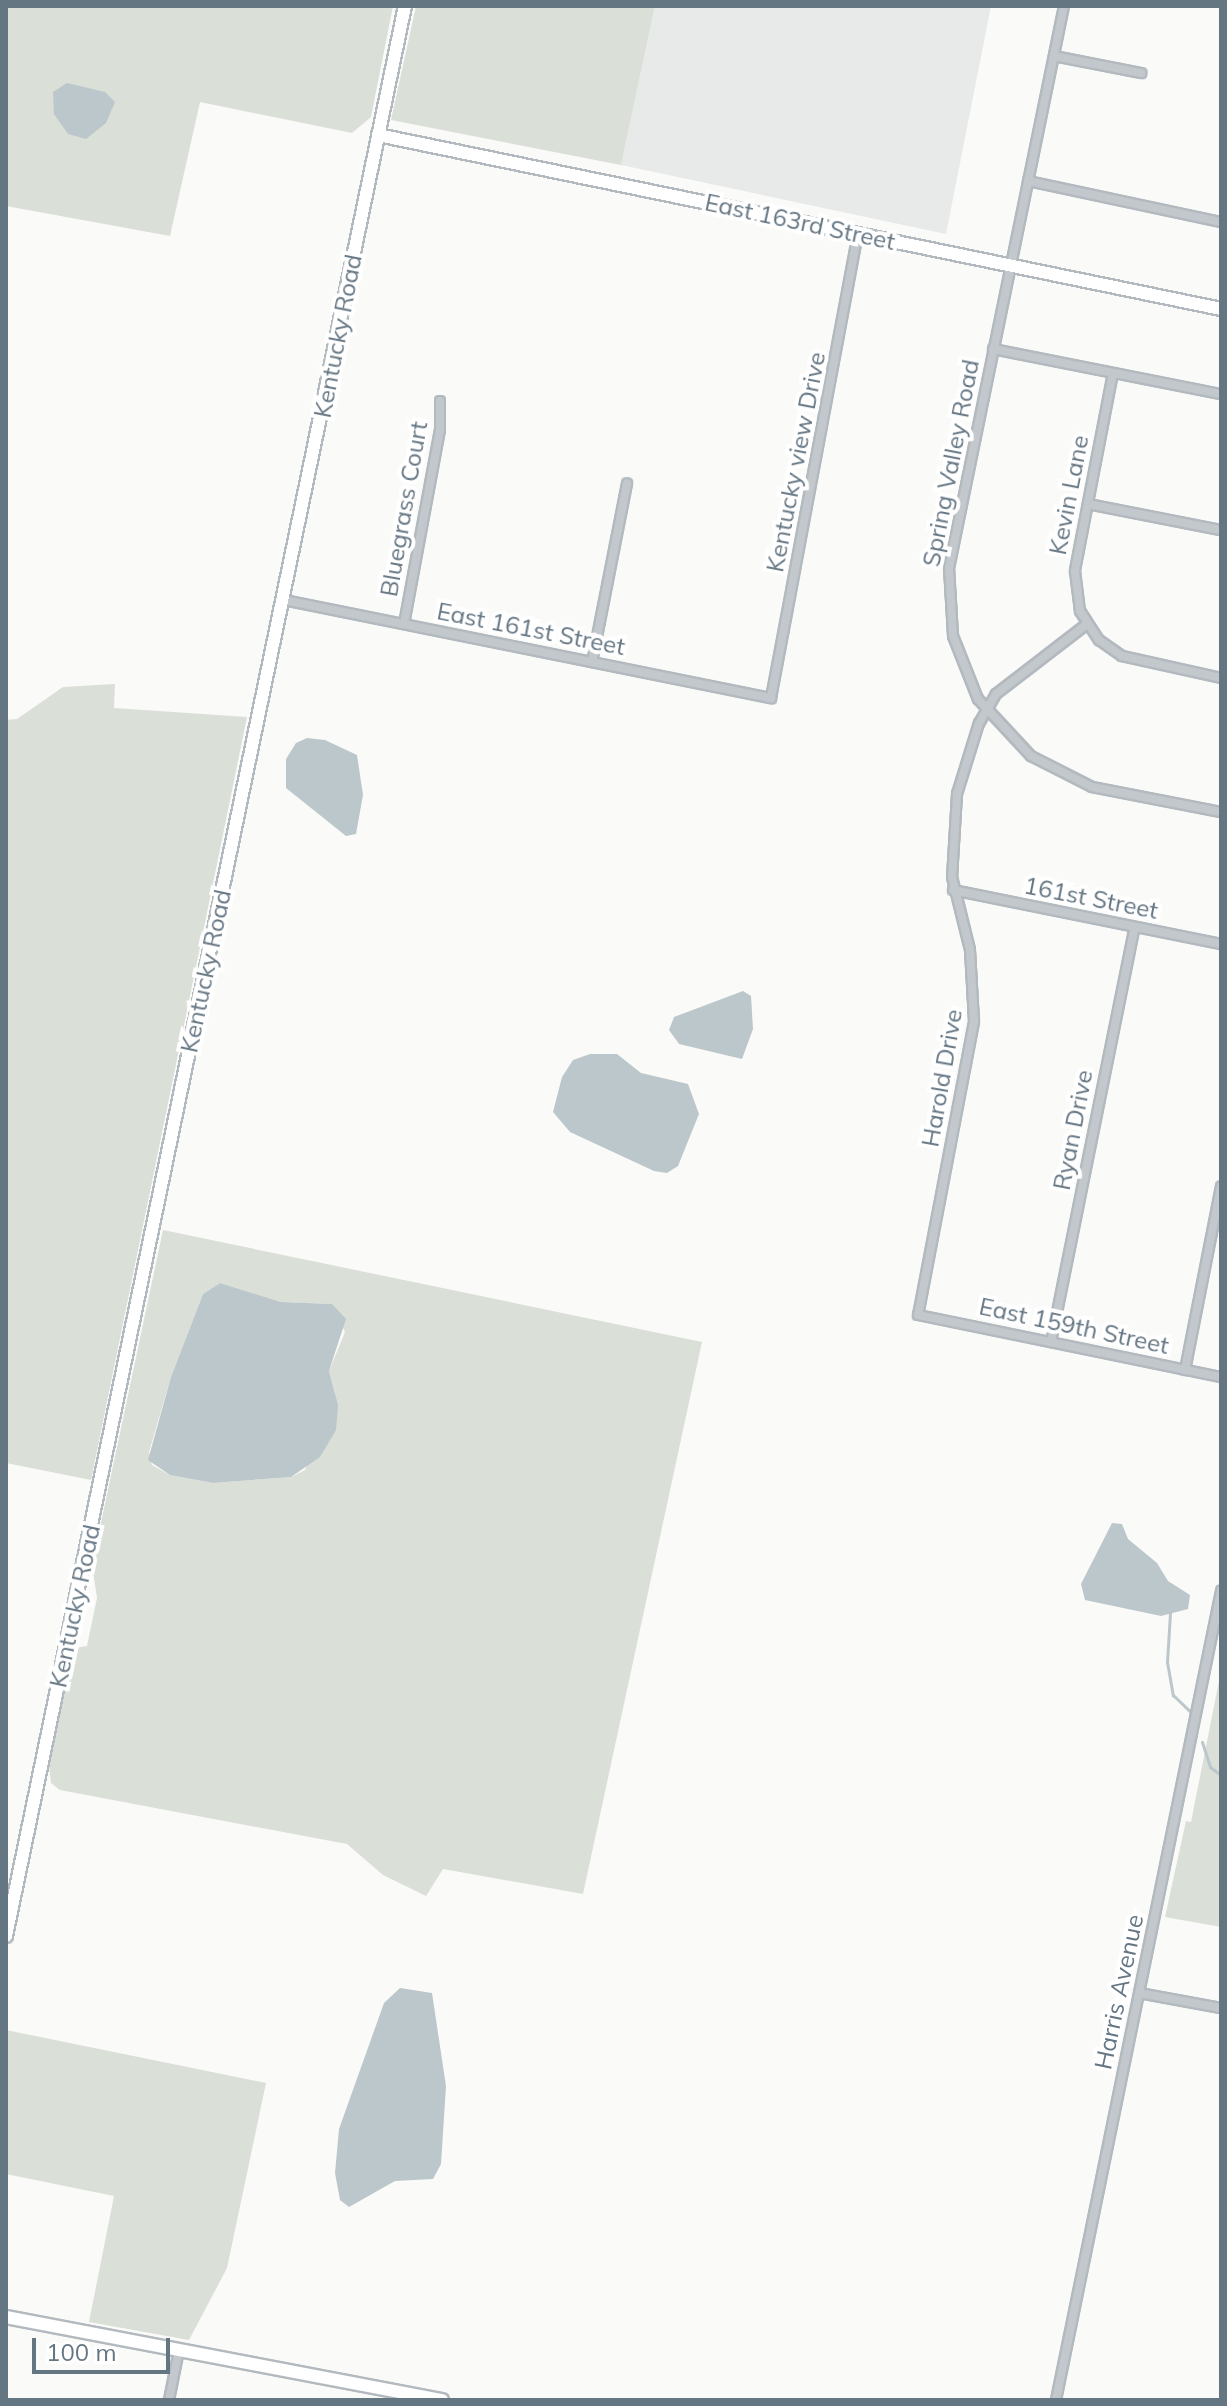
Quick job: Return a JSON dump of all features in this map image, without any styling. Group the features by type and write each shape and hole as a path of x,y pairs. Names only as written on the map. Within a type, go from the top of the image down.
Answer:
{"street":[{"name":"Kentucky Road","path":"6,1936 405,6"},
{"name":"Spring Valley Road","path":"1064,6 993,349 948,590 958,657 986,710 1031,756 1072,779 1221,812"},
{"path":"1054,56 1141,73"},
{"name":"East 163rd Street","path":"378,135 1221,309"},
{"path":"1028,181 1221,222"},
{"name":"Kentucky view Drive","path":"771,698 858,234"},
{"path":"993,349 1221,394"},
{"name":"Kevin Lane","path":"1113,373 1074,584 1087,624 1122,656 1221,678"},
{"name":"Bluegrass Court","path":"404,624 440,430 440,401"},
{"path":"592,662 627,483"},
{"path":"1088,504 1221,530"},
{"name":"East 161st Street","path":"284,600 771,698"},
{"path":"986,710 1008,683 1087,624"},
{"name":"Harold Drive","path":"918,1315 974,1022 970,950 953,890 957,794 986,710"},
{"name":"161st Street","path":"953,890 1221,944"},
{"name":"Ryan Drive","path":"1051,1342 1135,927"},
{"path":"1185,1370 1221,1187"},
{"name":"East 159th Street","path":"918,1315 1221,1377"},
{"name":"Harris Avenue","path":"1056,2400 1221,1591"},
{"path":"1139,1993 1221,2008"},
{"path":"6,2317 442,2400"},
{"path":"169,2400 179,2350"}],"shaded area":[{"path":"6,6 393,6 371,117 352,133 200,102 170,236 6,206"},
{"path":"416,6 655,6 621,165 391,120"},
{"path":"655,6 991,6 946,234 621,165"},
{"path":"67,83 105,92 115,102 106,123 86,139 68,134 54,114 53,92"},
{"path":"115,684 114,708 247,717 91,1480 6,1463 6,720 17,719 63,687"},
{"path":"307,738 325,740 357,755 363,795 356,834 346,836 286,788 286,759 296,743"},
{"path":"743,991 751,996 753,1029 742,1059 679,1044 669,1030 674,1017"},
{"path":"590,1054 617,1054 641,1073 688,1084 699,1114 678,1166 667,1173 654,1171 570,1132 553,1112 562,1077 573,1060"},
{"path":"163,1230 702,1342 583,1894 443,1869 426,1896 383,1875 347,1844 60,1790 51,1783 49,1765 74,1648 87,1646 97,1598 92,1565","holes":["220,1283 281,1302 332,1304 345,1332 329,1371 335,1393 305,1470 291,1477 213,1483 170,1475 152,1465 149,1452 171,1377 203,1294"]},
{"path":"220,1283 281,1302 332,1304 346,1319 329,1371 338,1405 336,1430 320,1457 291,1477 213,1483 170,1475 148,1460 171,1377 203,1294"},
{"path":"1112,1523 1122,1524 1128,1539 1157,1563 1168,1581 1190,1595 1188,1609 1161,1616 1085,1600 1081,1584"},
{"path":"1221,1671 1221,1927 1165,1917 1186,1821 1191,1822"},
{"path":"400,1988 432,1993 446,2086 441,2164 433,2179 395,2181 349,2207 340,2200 335,2173 339,2129 384,2003"},
{"path":"6,2030 266,2083 227,2268 189,2340 89,2322 114,2196 6,2174"}],"waterway":[{"path":"1170,1613 1167,1662 1173,1695 1194,1715"},
{"path":"1202,1742 1210,1767 1221,1775"}]}
